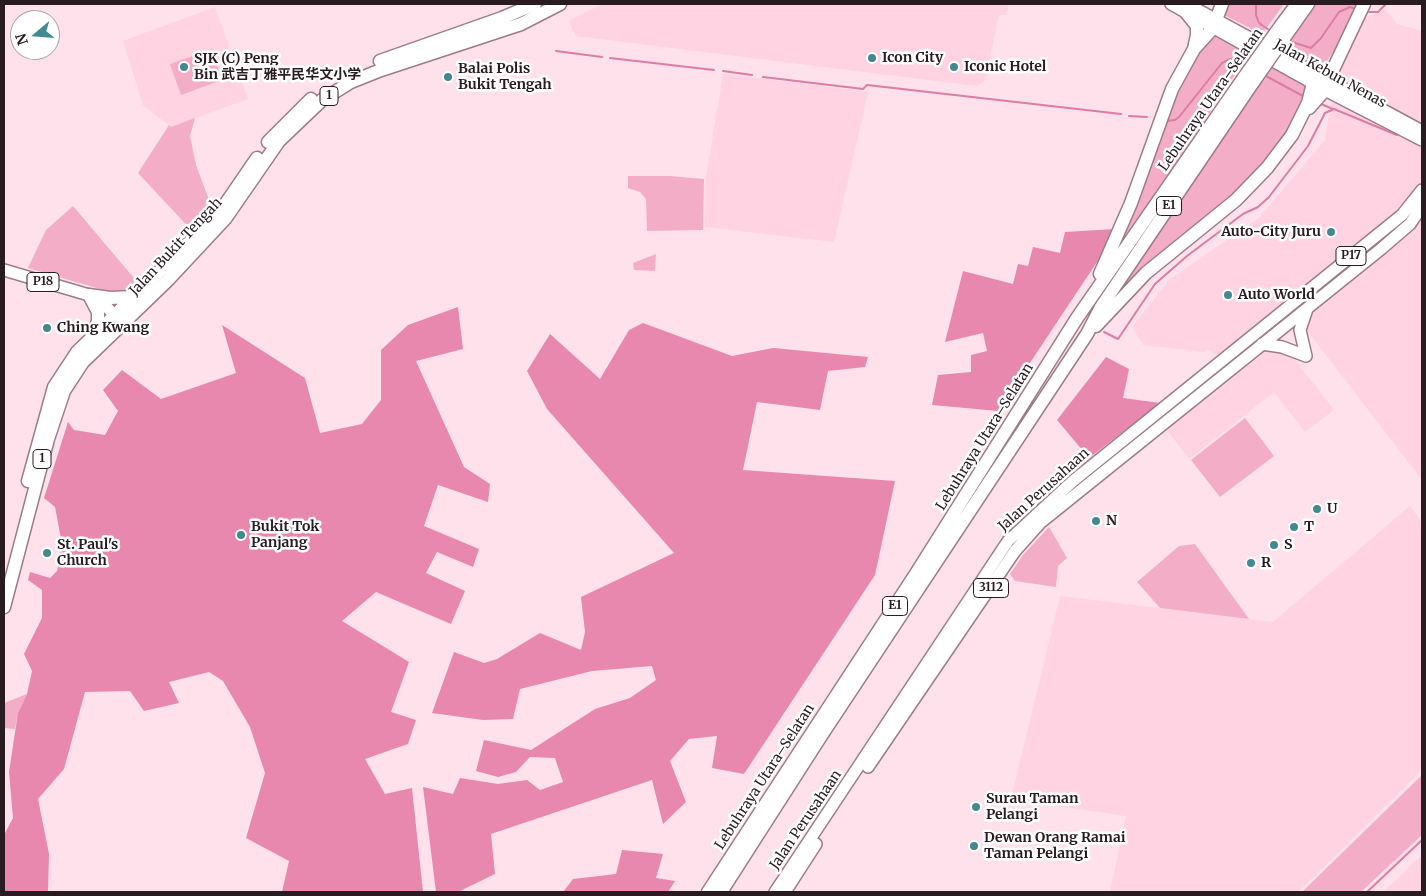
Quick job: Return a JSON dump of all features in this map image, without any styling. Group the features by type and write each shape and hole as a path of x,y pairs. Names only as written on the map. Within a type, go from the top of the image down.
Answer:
{"highway":[{"name":"Jalan Bukit Tengah","path":"4,607 40,468 64,391 83,362 118,319 132,296 176,257 222,209 270,139 317,93 346,76 378,62 502,18 535,4"},
{"path":"1077,318 1106,262 1131,204 1172,89 1194,49 1215,24 1222,4"},
{"name":"Lebuhraya Utara–Selatan","path":"708,892 917,572 1077,318 1250,78 1286,26 1297,4"},
{"name":"Lebuhraya Utara–Selatan","path":"1286,26 1308,4"},
{"path":"1087,334 1146,272 1236,200 1261,175 1292,135 1323,84 1364,4"},
{"name":"Jalan Bukit Tengah","path":"4,573 39,435 54,387 77,352 92,335 118,319 203,244 230,214 279,141 322,100 351,82 381,70 521,24 560,5"},
{"path":"1186,8 1196,26 1198,35 1194,49"},
{"path":"1307,68 1323,84"},
{"name":"Lebuhraya Utara–Selatan","path":"721,892 826,728 1087,334 1101,307 1250,78"},
{"path":"89,295 110,298 132,296"},
{"path":"89,295 95,304 98,316 92,335"}],"main road":[{"name":"Jalan Kebun Nenas","path":"1171,4 1186,8 1323,84 1419,133"},
{"name":"Jalan Kebun Nenas","path":"1215,24 1307,68"},
{"path":"1419,133 1422,147"},
{"name":"Jalan Perusahaan","path":"775,892 1008,542 1073,481 1402,215 1422,190"},
{"name":"Jalan Perusahaan","path":"785,892 1015,551 1040,523 1381,249 1410,224 1422,206"},
{"name":"P18","path":"4,270 89,295 103,303 118,319"},
{"path":"1262,344 1282,347 1306,356 1300,330 1309,307"}],"shaded area":[{"name":"Icon City","path":"602,4 1009,4 1006,15 999,15 985,81 976,86 576,36 569,21"},
{"path":"1227,4 1284,4 1262,34 1224,15"},
{"path":"1314,4 1357,4 1336,48 1322,68 1283,45"},
{"name":"SJK (C) Peng Bin 武吉丁雅平民华文小学","path":"215,7 248,99 171,127 143,105 123,41"},
{"name":"Auto-City Juru","path":"1386,10 1397,24 1422,31 1422,178 1417,190 1422,194 1422,480 1285,302 1219,356 1208,350 1204,352 1143,345 1132,327 1170,279 1259,218 1325,140 1334,82 1361,19"},
{"path":"1216,34 1249,53 1101,278 1190,65 1212,35"},
{"path":"212,49 222,80 181,95 170,64"},
{"path":"1269,65 1309,87 1307,99 1273,156 1254,179 1116,296"},
{"path":"723,74 868,92 834,242 705,227 706,177"},
{"path":"195,118 190,136 196,165 212,208 204,223 194,233 138,173 169,125 171,127"},
{"path":"628,176 670,176 704,179 703,230 647,231 646,199 640,192 628,188"},
{"path":"73,206 139,284 130,292 110,292 28,268 46,230"},
{"path":"1114,229 1103,253 998,411 932,405 938,375 971,372 971,355 987,351 983,333 945,342 963,271 1013,284 1018,264 1028,266 1033,247 1060,253 1065,232"},
{"path":"656,254 655,271 634,270 633,263"},
{"path":"458,307 463,349 416,361 464,467 490,484 488,502 438,485 424,526 479,549 473,567 437,552 426,573 465,591 451,624 376,592 342,621 409,662 391,712 416,720 408,744 365,759 385,794 412,788 423,892 282,892 289,861 246,838 265,773 250,727 223,681 209,672 169,682 179,703 144,711 130,691 85,692 64,769 38,799 49,854 48,892 4,892 4,835 13,818 9,772 18,713 27,694 32,671 24,654 42,618 42,590 28,580 30,572 50,578 57,571 62,544 55,507 44,498 68,422 74,430 105,435 118,411 103,390 122,370 161,399 236,373 222,325 305,378 320,433 362,424 381,400 381,350 408,325"},
{"path":"643,323 732,356 773,348 868,357 865,367 828,371 820,410 757,402 743,470 895,481 875,575 744,774 712,768 717,736 689,739 670,761 686,802 663,824 652,780 491,834 495,874 458,892 436,892 423,787 453,794 460,778 498,784 527,780 540,790 563,782 555,758 530,757 516,772 498,777 476,771 484,740 531,750 595,709 630,698 656,680 652,666 592,671 520,689 513,719 483,720 432,713 454,652 484,663 497,659 540,633 581,650 585,632 581,597 674,553 547,409 527,371 550,334 600,379 629,330"},
{"path":"1268,350 1289,352 1334,410 1305,432 1274,392 1189,459 1166,429"},
{"path":"1106,357 1129,369 1123,398 1160,403 1089,458 1057,420"},
{"path":"1245,418 1274,456 1220,497 1191,460"},
{"path":"1410,506 1422,522 1422,770 1298,892 1110,892 1126,816 1011,799 1060,596 1273,622"},
{"path":"1049,527 1067,558 1058,566 1056,587 1015,581 1010,574 1023,555"},
{"path":"1195,544 1249,619 1160,608 1137,582 1179,546"},
{"path":"27,694 18,713 15,729 4,728 4,703"},
{"path":"1422,775 1422,835 1361,892 1302,892"},
{"path":"622,850 663,854 656,878 675,881 668,892 563,892 573,879 616,874"},
{"path":"1422,855 1422,892 1383,892"}],"waterway":[{"path":"1256,4 1256,15 1259,23 1272,32"},
{"path":"1369,12 1378,12 1386,4"},
{"path":"1289,41 1311,48 1321,38 1339,12 1350,7 1353,8"},
{"path":"556,51 602,57"},
{"path":"610,58 714,70"},
{"path":"1167,121 1175,120 1179,117 1222,63 1230,59 1247,66"},
{"path":"723,71 752,75"},
{"path":"1264,75 1303,96"},
{"path":"763,77 863,89 867,85 1121,114"},
{"path":"1321,104 1333,109"},
{"path":"1104,332 1118,339 1155,284 1187,256 1243,214 1258,207 1269,197 1308,146 1325,113 1334,109 1397,135"},
{"path":"1129,116 1147,117"},
{"path":"1367,892 1422,840"}],"place":[{"name":"Icon City","path":"872,58"},
{"name":"SJK (C) Peng Bin 武吉丁雅平民华文小学","path":"184,67"},
{"name":"Iconic Hotel","path":"954,67"},
{"name":"Balai Polis Bukit Tengah","path":"448,77"},
{"name":"Auto-City Juru","path":"1331,232"},
{"name":"Auto World","path":"1228,295"},
{"name":"Ching Kwang","path":"47,328"},
{"name":"U","path":"1317,509"},
{"name":"N","path":"1096,521"},
{"name":"T","path":"1294,527"},
{"name":"Bukit Tok Panjang","path":"241,535"},
{"name":"S","path":"1274,545"},
{"name":"St. Paul's Church","path":"47,553"},
{"name":"R","path":"1251,563"},
{"name":"Surau Taman Pelangi","path":"976,807"},
{"name":"Dewan Orang Ramai Taman Pelangi","path":"974,846"}]}
